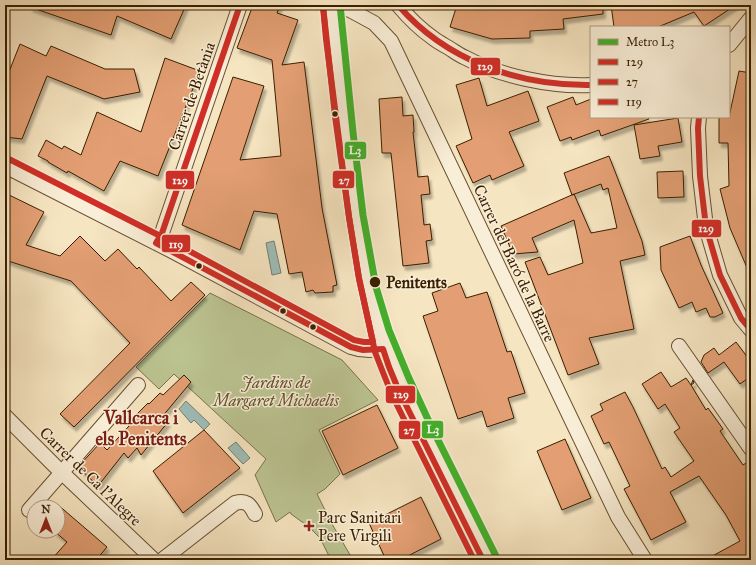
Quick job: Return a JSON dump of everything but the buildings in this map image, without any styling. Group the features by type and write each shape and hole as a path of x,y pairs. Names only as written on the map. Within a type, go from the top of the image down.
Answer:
{"main road":[{"path":"332,5 334,38 357,216 367,277 383,349 399,390 483,560"}],"street":[{"name":"Carrer de Betània","path":"156,243 162,234 240,5"},
{"name":"Carrer del Baró de la Barre","path":"332,5 350,10 374,23 391,41 618,517 645,560"},
{"path":"398,5 433,38 465,58 491,69 518,77 549,83 590,85"},
{"path":"730,44 751,18"},
{"path":"699,118 700,176 706,227 720,275 741,318 751,330"},
{"path":"5,166 156,243 351,347 360,350 383,349"},
{"path":"679,346 751,449"},
{"path":"39,499 138,385"},
{"name":"Carrer de Ca l'Alegre","path":"5,416 62,473 154,560"},
{"path":"162,560 235,503 244,502 248,504 252,507 255,514"}],"green space":[{"name":"Jardins de Margaret Michaelis","path":"210,293 342,360 378,400 319,430 340,474 325,489 317,494 353,560 331,560 320,538 290,512 276,522 255,475 266,459 174,374 159,389 136,367"}],"water":[{"path":"274,241 281,273 272,275 266,243"},
{"path":"186,401 210,424 204,430 194,420 191,423 179,409"},
{"path":"236,442 250,458 243,464 228,448"}],"metro line":[{"name":"L3","path":"340,5 363,215 376,287 389,330 408,376 431,426 498,560"}],"transit line":[{"name":"129","path":"240,5 162,233 156,243 351,347 363,350 383,349 399,391 483,560"},
{"name":"129","path":"398,5 417,25 438,41 461,55 486,66 511,75 537,81 590,85"},
{"name":"27","path":"323,6 335,116 349,217 359,278 375,352 392,395 474,560"},
{"name":"119","path":"9,159 178,245 354,340 373,342 359,279 349,217 323,6"},
{"name":"129","path":"699,118 700,176 706,227 720,275 741,318 751,330"}],"place":[{"name":"Penitents","path":"375,282"},
{"name":"Parc Sanitari Pere Virgili","path":"309,526"}],"district":[{"name":"Vallcarca i els Penitents","path":"141,428"}]}
